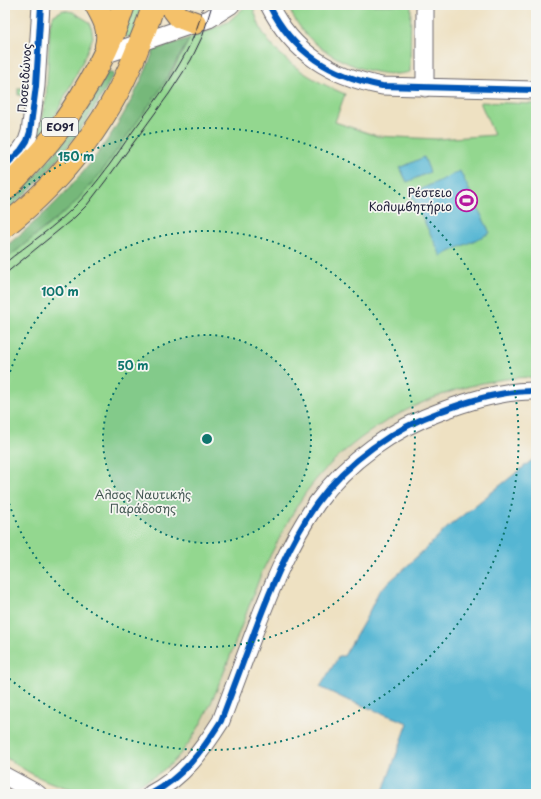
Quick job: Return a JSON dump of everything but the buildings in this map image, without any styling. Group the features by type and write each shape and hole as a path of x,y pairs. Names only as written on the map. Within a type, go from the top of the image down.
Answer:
{"highway":[{"path":"96,5 104,19 108,34 104,55"},
{"name":"ΕΟ91","path":"5,190 38,156 59,130 82,94 104,55 124,5"},
{"name":"ΕΟ91","path":"5,226 57,179 80,151 102,119 122,85 140,44 153,5"},
{"path":"170,5 179,17 195,23"}],"street":[{"name":"Ποσειδώνος","path":"5,166 22,150 30,132 36,86 41,5"},
{"path":"104,55 140,44 216,15 231,5"},
{"path":"269,5 276,19 288,35 304,51 320,64 339,74 360,82 382,86 425,88 536,90"},
{"path":"425,5 425,88"},
{"path":"151,794 164,787 189,765 221,721 265,604 292,544 318,501 354,462 391,434 413,422 463,403 496,395 536,390"},
{"path":"5,776 38,794"}],"shaded area":[{"path":"487,382 490,396 413,422 318,501 221,721 177,777 167,768 183,751 211,704 258,580 302,498 320,475 355,443 409,409 464,387"}],"green space":[{"path":"133,5 142,5 132,36 125,37 123,34"},
{"name":"Αλσος Ναυτικής Παράδοσης","path":"247,5 253,5 262,31 278,52 298,69 321,83 345,94 335,122 377,136 437,139 494,135 480,102 536,104 536,377 504,379 470,386 437,397 405,411 375,429 347,449 322,472 302,498 290,519 261,575 226,667 204,718 182,752 173,762 157,774 141,783 124,789 88,791 70,788 52,783 34,775 5,757 5,260 73,205 172,72 190,38 228,22"},
{"path":"288,5 411,5 410,72 397,74 382,73 342,61 318,46 308,37 296,22"},
{"path":"63,10 73,12 88,21 91,25 93,37 84,59 55,116 32,148 39,129 46,99 50,24 54,15"},
{"path":"190,38 160,90 100,174 73,205 5,260 5,247 63,195 96,156 129,105 154,50"},
{"path":"108,71 114,74 92,113 66,149 38,182 5,212 5,203 50,159 76,125"},
{"path":"18,88 28,88 28,95 18,95"}],"water":[{"path":"424,157 430,172 407,182 400,168"},
{"path":"460,171 490,233 441,256 411,194"},
{"path":"536,457 536,794 382,794 408,723 345,699 320,687 339,656 344,656 365,620 379,591 448,527"}],"tram line":[{"path":"5,263 68,213 99,179 154,103 185,55 199,22 203,5"},
{"path":"5,274 75,217 87,205 169,94 191,60 203,35 212,5"}],"cycle path":[{"path":"5,166 21,150 27,141 30,132 36,86 41,5"},
{"path":"269,5 279,22 290,36 315,60 330,69 363,82 382,86 536,90"},
{"path":"151,794 173,780 191,762 207,743 221,721 281,566 307,518 317,503 342,473 389,437 424,418 488,396 512,392 536,391"}],"place":[{"name":"Ρέστειο Κολυμβητήριο","path":"467,200"}]}
